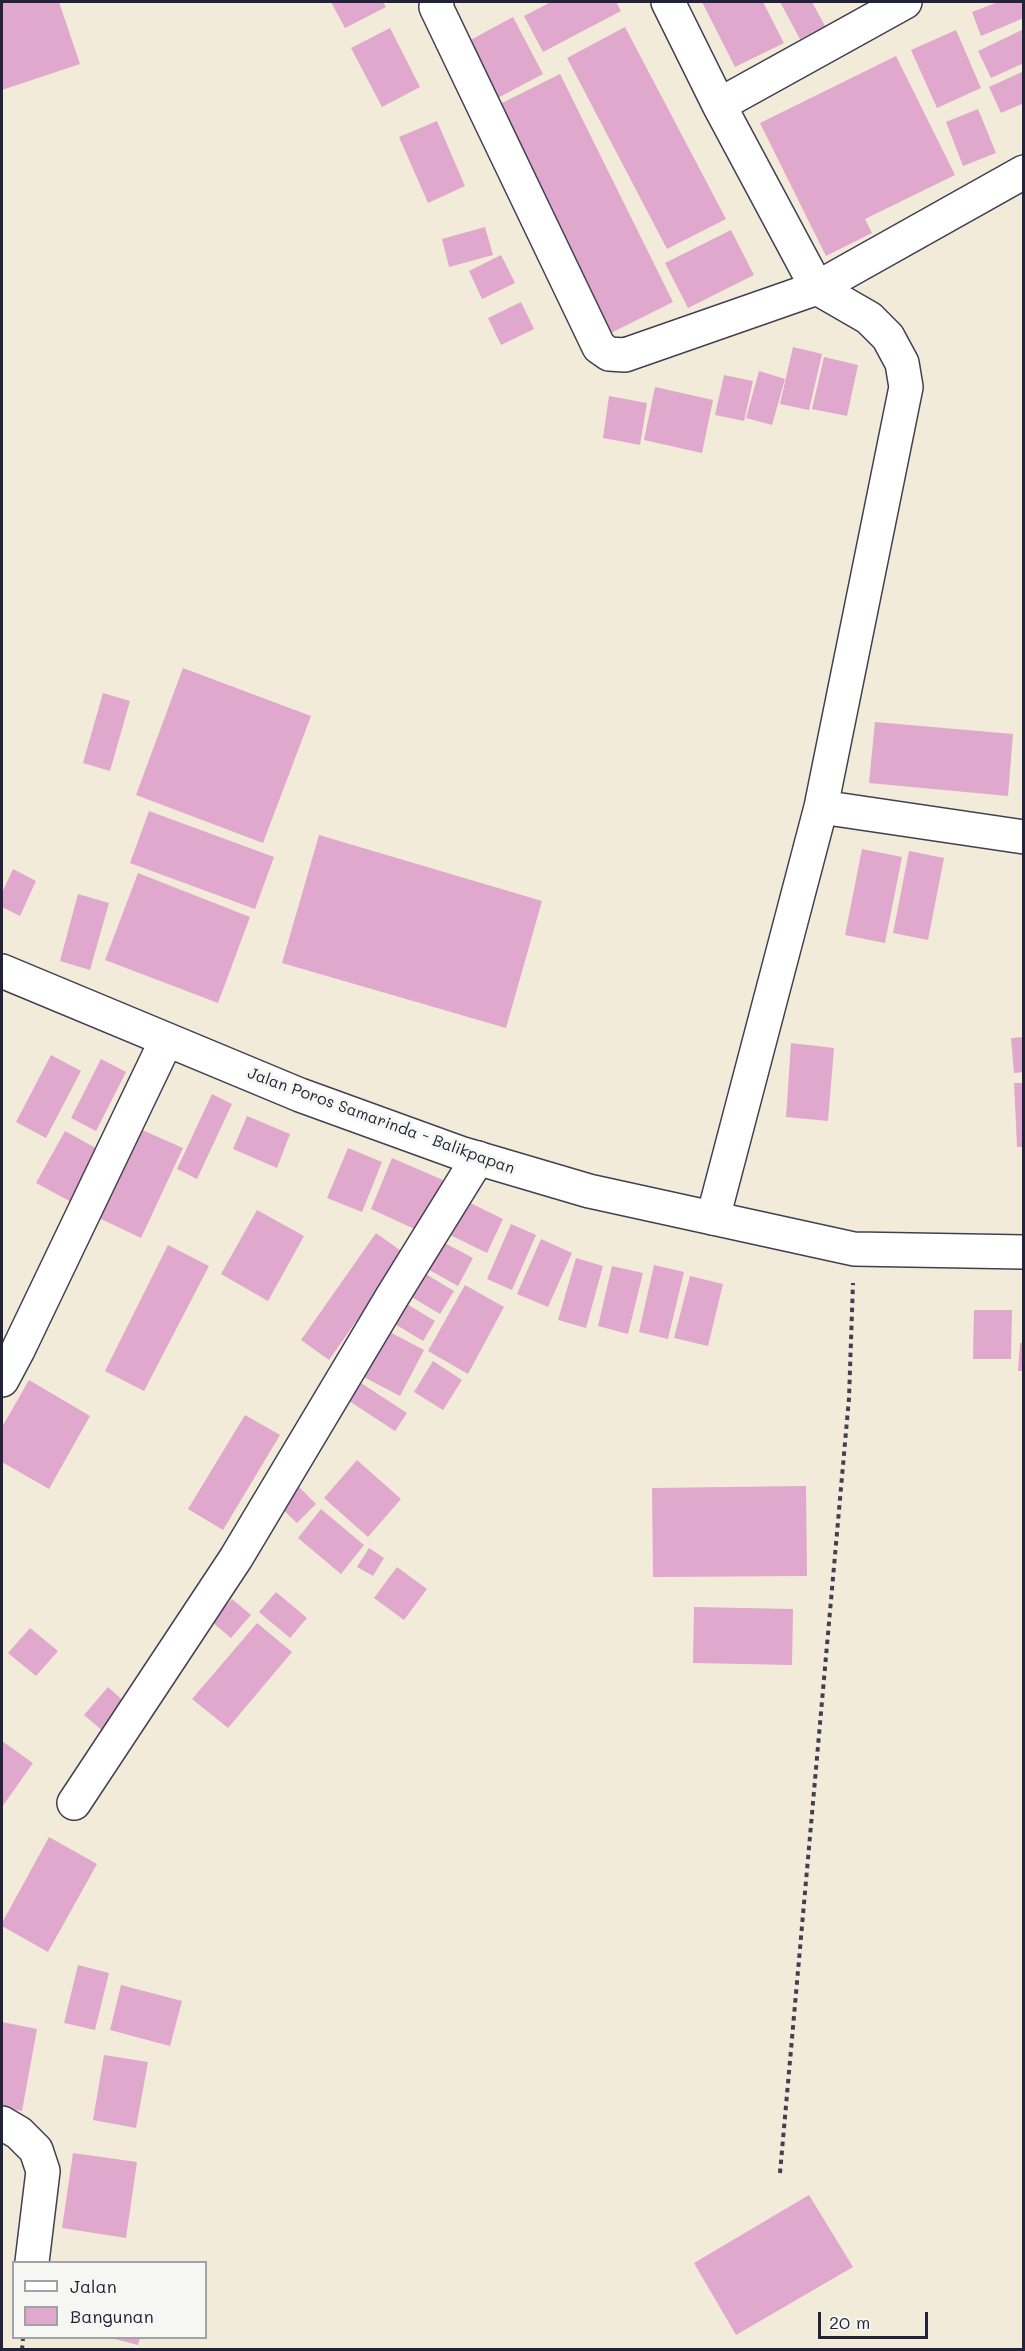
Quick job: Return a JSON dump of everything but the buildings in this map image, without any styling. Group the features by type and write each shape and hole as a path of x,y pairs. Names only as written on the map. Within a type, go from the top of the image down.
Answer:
{"main road":[{"path":"437,2 436,7 599,347 609,354 625,355 817,288 1023,172"},
{"path":"668,2 719,105 817,288 869,318 888,337 902,363 906,387 821,807 713,1218"},
{"path":"719,105 905,2"},
{"path":"821,807 1023,831"},
{"name":"Jalan Poros Samarinda - Balikpapan","path":"2,971 300,1095 478,1158 590,1191 854,1249 1023,1252"},
{"path":"2,1380 166,1041"},
{"path":"74,1803 236,1558 392,1296 478,1158"},
{"path":"2,2123 19,2133 36,2150 43,2171 32,2261"}],"path":[{"path":"780,2173 849,1398 854,1249"}]}
